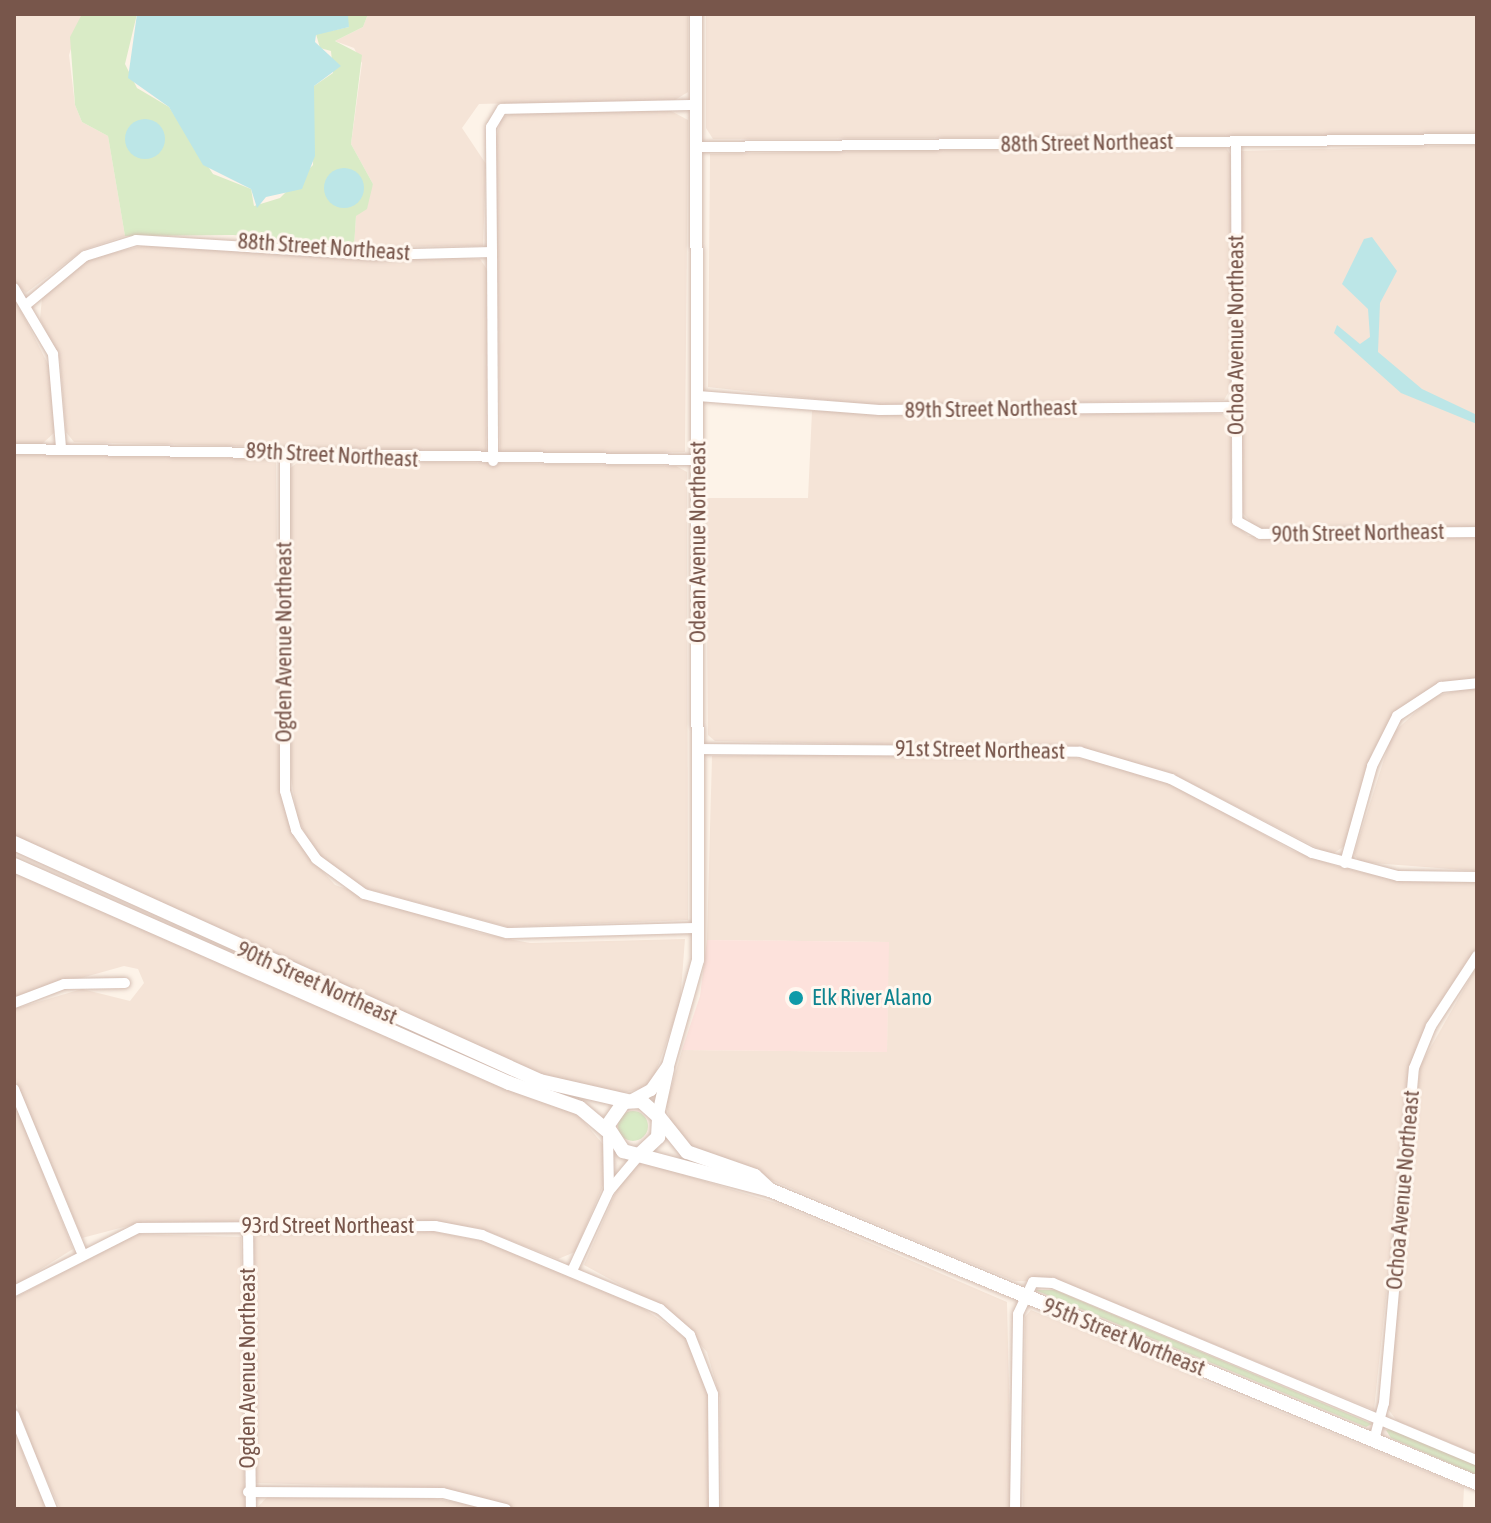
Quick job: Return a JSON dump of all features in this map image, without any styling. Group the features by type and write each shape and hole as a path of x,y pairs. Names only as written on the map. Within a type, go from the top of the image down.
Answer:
{"main road":[{"name":"90th Street Northeast","path":"14,843 540,1081 630,1100"},
{"name":"90th Street Northeast","path":"14,865 509,1083 580,1108 607,1132"},
{"path":"630,1100 658,1116 687,1152 755,1176 770,1190 616,1147 607,1132 611,1111 630,1100"},
{"path":"640,1154 658,1137 658,1116"},
{"name":"95th Street Northeast","path":"770,1190 1477,1483"}],"street":[{"name":"Odean Avenue Northeast","path":"658,1116 668,1066 692,995 698,928 696,14"},
{"path":"493,461 491,127 502,109 697,105"},
{"name":"88th Street Northeast","path":"697,147 1477,139"},
{"name":"Ochoa Avenue Northeast","path":"1236,142 1236,407 1241,526"},
{"name":"88th Street Northeast","path":"27,304 85,256 136,240 375,255 492,252"},
{"path":"14,288 27,304 59,378 61,448"},
{"name":"89th Street Northeast","path":"698,396 879,410 1236,407"},
{"name":"89th Street Northeast","path":"14,449 493,461 698,460"},
{"name":"Ogden Avenue Northeast","path":"285,454 285,791 296,830 316,859 349,887 499,932 543,937 698,928"},
{"name":"90th Street Northeast","path":"1241,526 1260,534 1477,532"},
{"path":"1345,863 1372,766 1397,716 1441,687 1477,683"},
{"name":"91st Street Northeast","path":"698,749 1080,752 1159,774 1279,839 1345,863 1398,876 1477,877"},
{"name":"Ochoa Avenue Northeast","path":"1374,1440 1380,1420 1414,1068 1431,1026 1477,956"},
{"path":"14,1003 64,984 125,983"},
{"name":"Odean Avenue Northeast","path":"630,1100 651,1090 668,1066"},
{"path":"14,1089 43,1172 81,1251"},
{"path":"607,1132 609,1191"},
{"path":"640,1154 609,1191 572,1271 660,1309 699,1347 713,1394 714,1509"},
{"name":"Ogden Avenue Northeast","path":"248,1227 248,1492 251,1509"},
{"name":"93rd Street Northeast","path":"14,1291 81,1251 130,1229 451,1228 572,1271"},
{"path":"1015,1509 1022,1295 1027,1284 1053,1283 1477,1460"},
{"path":"14,1415 52,1509"},
{"path":"248,1492 443,1493 506,1509"}],"shaded area":[{"path":"14,14 82,14 69,55 75,105 82,122 108,136 125,236 83,250 26,293 14,282"},
{"path":"368,14 688,14 688,92 675,100 479,104 462,128 486,164 483,246 354,247 356,216 373,184 351,144 362,63 354,48 335,41 363,27"},
{"path":"706,14 1477,14 1477,135 713,139 706,128"},
{"path":"523,109 671,111 688,120 685,452 509,457 500,451 496,139 501,118"},
{"path":"1224,144 1232,157 1231,388 1224,400 872,405 708,387 710,154"},
{"path":"1477,145 1477,527 1256,528 1240,510 1240,151"},
{"path":"146,245 480,259 488,271 486,452 74,442 66,432 60,361 40,319 42,298 88,259"},
{"path":"14,297 52,372 56,431 42,444 14,445"},
{"path":"812,411 1222,414 1231,423 1231,518 1248,536 1477,536 1477,678 1431,688 1394,715 1373,751 1346,845 1331,855 1171,773 1086,749 715,741 708,735 706,498 808,498"},
{"path":"14,454 276,459 280,786 295,840 335,885 479,933 530,943 685,939 680,1004 651,1086 623,1093 560,1084 14,838"},
{"path":"301,460 676,466 687,472 688,920 508,927 360,887 314,851 297,817 291,777 289,469"},
{"path":"1477,686 1477,871 1359,862 1354,854 1392,734 1432,697"},
{"path":"1024,752 1101,761 1178,786 1291,850 1339,867 1383,877 1477,880 1477,948 1418,1042 1410,1071 1374,1410 1063,1282 1015,1281 963,1260 689,1146 671,1122 666,1106 682,1050 887,1052 888,942 707,940 712,756"},
{"path":"14,867 574,1110 607,1149 605,1181 575,1252 558,1259 479,1228 413,1221 143,1222 82,1238 14,1076 14,1009 82,989 130,1001 144,983 138,969 124,966 14,997"},
{"path":"707,940 889,942 887,1052 682,1050 700,996"},
{"path":"1477,966 1477,1454 1397,1421 1388,1409 1420,1066"},
{"path":"14,1100 73,1249 14,1286"},
{"path":"640,1161 782,1205 1007,1302 1012,1509 721,1509 720,1398 707,1352 672,1313 584,1265 625,1171"},
{"path":"426,1230 492,1243 640,1306 686,1338 709,1393 710,1509 517,1509 432,1488 256,1483 254,1238 263,1232"},
{"path":"136,1234 241,1237 245,1509 60,1509 36,1456 14,1398 14,1298"},
{"path":"1031,1310 1464,1487 1463,1509 1023,1509 1025,1317"},
{"path":"14,1426 29,1471 48,1509 14,1509"},
{"path":"267,1497 426,1497 493,1509 256,1509"}],"green space":[{"path":"82,14 137,14 125,64 137,88 169,107 213,174 251,189 254,206 280,198 313,165 314,86 333,73 331,51 320,48 316,34 349,27 345,14 368,14 363,27 335,41 362,55 351,144 373,184 367,209 356,216 354,247 233,235 125,236 108,136 82,122 75,105 70,37"},
{"path":"633,1111 644,1115 648,1126 644,1137 633,1141 622,1137 618,1126 622,1115"},
{"path":"1035,1290 1055,1290 1372,1424 1366,1427"},
{"path":"1392,1429 1477,1465 1477,1475 1391,1438 1386,1430"}],"water":[{"path":"137,14 348,16 349,27 316,35 315,42 341,66 314,86 315,156 302,189 266,197 257,208 251,189 203,165 169,107 128,78"},
{"path":"145,119 159,125 165,139 159,153 145,159 131,153 125,139 131,125"},
{"path":"344,168 358,174 364,188 358,202 344,208 330,202 324,188 330,174"},
{"path":"1372,237 1397,271 1380,303 1378,352 1422,389 1477,415 1477,424 1401,393 1334,333 1337,325 1360,344 1370,337 1368,309 1342,284 1364,239"}],"place":[{"name":"Elk River Alano","path":"796,998"}]}
